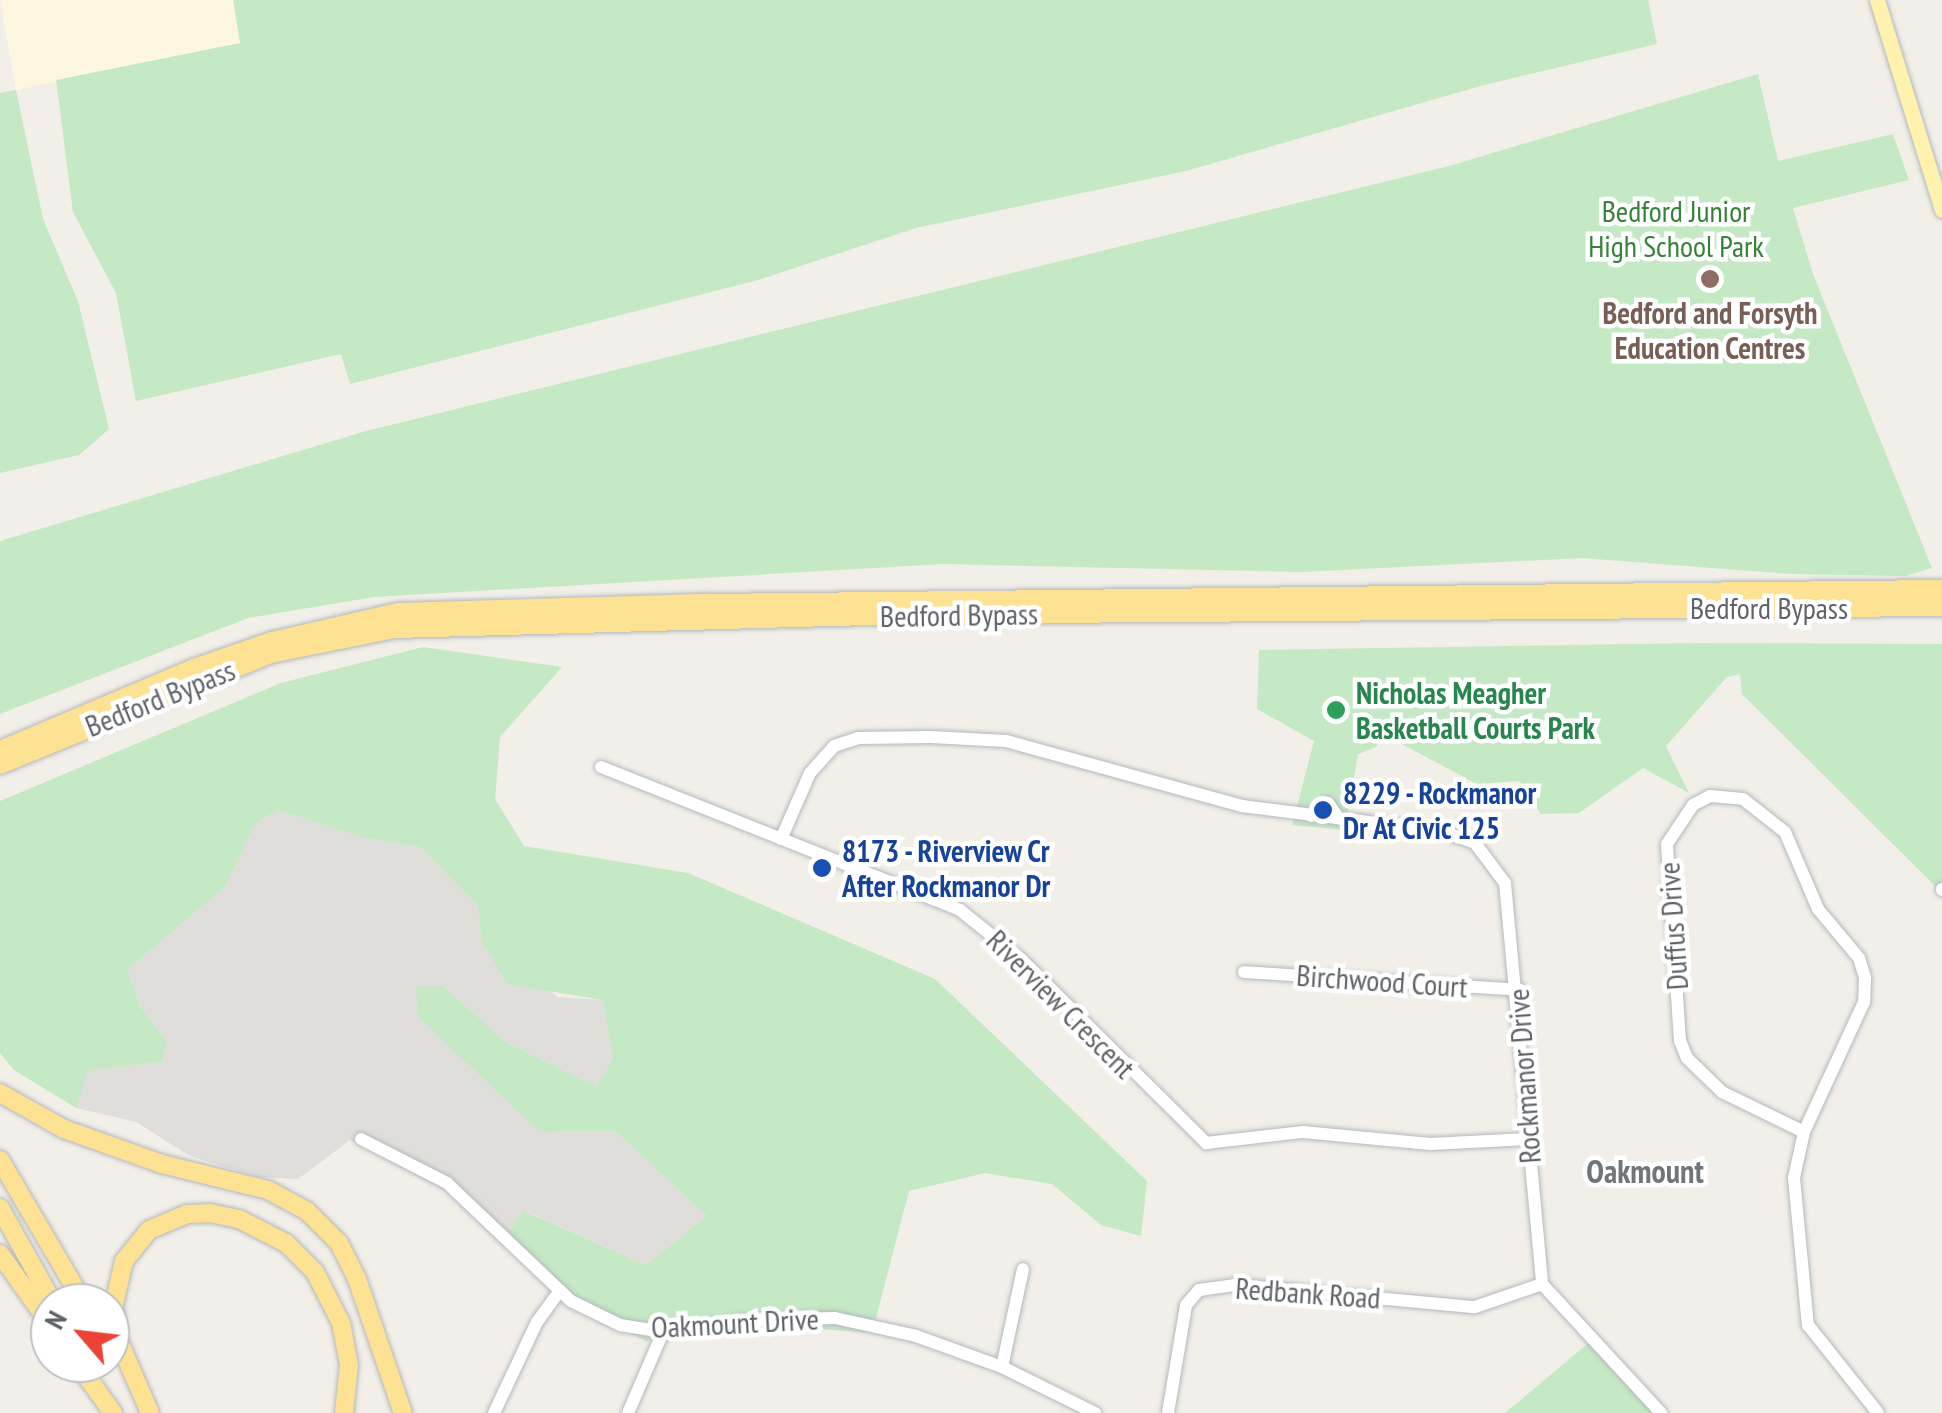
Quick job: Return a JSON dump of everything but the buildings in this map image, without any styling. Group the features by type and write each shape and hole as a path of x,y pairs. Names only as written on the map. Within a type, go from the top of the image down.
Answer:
{"highway":[{"name":"Bedford Bypass","path":"0,750 272,641 398,612 454,608 1942,589"},
{"name":"Bedford Bypass","path":"0,765 271,654 394,629 885,616 1942,607"},
{"path":"0,1094 64,1129 162,1164 268,1190 307,1211 338,1243 357,1279 403,1413"},
{"path":"0,1160 72,1283"},
{"path":"0,1208 43,1283"},
{"path":"150,1413 118,1338 114,1304 124,1261 149,1230 186,1214 210,1213 239,1219 286,1243 315,1272 341,1323 350,1364 344,1413"},
{"path":"0,1254 30,1296"},
{"path":"130,1380 150,1413"},
{"path":"92,1383 114,1413"},
{"path":"98,1383 114,1413"}],"main road":[{"path":"1877,0 1942,210"}],"street":[{"name":"Rockmanor Drive","path":"781,839 821,756 858,738 1006,742 1242,806 1441,830 1486,853 1506,884 1520,990 1528,1139 1542,1284"},
{"name":"Riverview Crescent","path":"601,767 912,888 986,927 1206,1143 1283,1132 1430,1144 1528,1139"},
{"name":"Duffus Drive","path":"1804,1132 1722,1092 1687,1058 1680,1042 1667,844 1693,805 1710,796 1743,799 1786,832 1818,908 1860,958 1866,978 1864,1002 1804,1132 1794,1178 1808,1326 1878,1413"},
{"name":"Birchwood Court","path":"1244,972 1520,990"},
{"name":"Oakmount Drive","path":"360,1139 447,1183 560,1290 620,1325 664,1332 751,1320 835,1318 916,1336 1002,1367 1095,1413"},
{"path":"1002,1367 1022,1270"},
{"path":"1542,1284 1660,1413"},
{"name":"Redbank Road","path":"1168,1413 1186,1305 1199,1290 1236,1285 1475,1306 1542,1284"},
{"path":"494,1413 537,1322 560,1290"},
{"path":"628,1413 664,1332"}],"shaded area":[{"path":"0,0 233,0 241,43 16,90"},
{"path":"278,810 364,838 420,847 478,906 481,939 558,997 602,1000 613,1057 597,1087 506,1042 443,986 416,988 539,1132 615,1131 707,1216 646,1265 525,1211 501,1239 453,1195 350,1140 298,1179 258,1177 190,1156 136,1122 76,1108 87,1070 162,1062 168,1042 140,1006 128,969 224,888 255,824"}],"green space":[{"path":"233,0 1648,0 1657,44 1484,85 1186,171 916,228 758,280 350,384 341,354 136,401 116,293 73,212 56,80 240,43"},
{"name":"Bedford Junior High School Park","path":"1758,74 1778,161 1893,134 1909,180 1793,208 1813,274 1932,568 1905,576 1790,574 1582,558 1302,572 943,564 374,597 248,618 0,714 0,541 366,431 1449,166"},
{"path":"16,90 43,219 78,301 109,429 79,455 0,473 0,93"},
{"path":"1697,643 1942,644 1942,893 1742,694 1740,674 1727,677 1666,746 1689,793 1643,768 1579,813 1541,814 1519,781 1477,784 1383,734 1376,747 1358,754 1345,830 1292,825 1314,741 1257,709 1259,650"},
{"path":"423,647 562,667 500,737 495,799 524,846 688,873 935,979 1147,1181 1141,1236 1101,1225 1052,1184 985,1173 909,1191 872,1333 795,1327 646,1341 570,1303 501,1240 524,1211 646,1265 707,1216 615,1131 539,1132 418,1016 416,987 443,986 506,1042 597,1087 613,1057 602,1000 507,984 481,939 478,906 420,847 364,838 278,810 255,824 224,888 128,969 140,1006 168,1042 162,1062 88,1070 76,1108 14,1070 0,1053 0,801 281,683"},
{"path":"1592,1340 1656,1413 1505,1413"}],"place":[{"name":"Bedford and Forsyth Education Centres","path":"1710,279"},
{"name":"Nicholas Meagher Basketball Courts Park","path":"1336,710"},
{"name":"8229 - Rockmanor Dr At Civic 125","path":"1323,810"},
{"name":"8173 - Riverview Cr After Rockmanor Dr","path":"822,868"}],"district":[{"name":"Oakmount","path":"1645,1171"}]}
